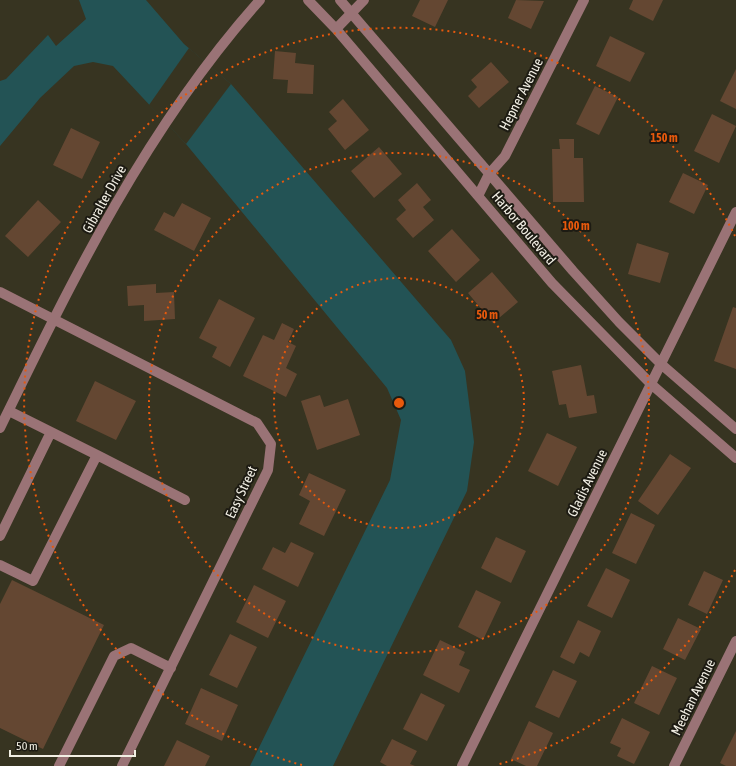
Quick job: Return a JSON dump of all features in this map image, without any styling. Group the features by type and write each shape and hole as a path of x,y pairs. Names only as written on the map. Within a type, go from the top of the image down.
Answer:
{"street":[{"name":"Gibralter Drive","path":"0,428 54,319 126,185 165,122 207,64 235,28 260,0"},
{"name":"Harbor Boulevard","path":"308,0 336,29 552,283 652,384 736,458"},
{"name":"Harbor Boulevard","path":"340,0 573,272 619,322 661,364 736,429"},
{"path":"336,29 364,0"},
{"name":"Hepner Avenue","path":"478,196 489,174 506,156 584,0"},
{"name":"Gladis Avenue","path":"462,766 736,212"},
{"name":"Easy Street","path":"0,292 257,423 271,444 268,470 122,766"},
{"path":"9,410 185,500"},
{"path":"0,536 51,432"},
{"path":"0,565 33,581 97,455"},
{"name":"Meehan Avenue","path":"674,766 736,641"},
{"path":"59,766 114,656 131,648 171,668"}],"water":[{"path":"79,0 146,0 184,44 231,84 451,340 465,371 474,442 467,491 333,766 250,766 390,480 401,420 387,388 186,144 113,66 93,62 74,66 40,98 0,146 0,81 6,79 48,35 56,46 86,19"}],"pier":[{"path":"189,48 231,84 186,144 149,105"}],"building":[{"path":"420,0 448,0 435,27 412,16"},
{"path":"516,0 544,1 531,29 508,18"},
{"path":"633,0 663,0 653,21 629,9"},
{"path":"610,36 645,53 630,82 596,66"},
{"path":"275,51 296,53 295,63 314,65 313,94 287,93 288,80 273,79"},
{"path":"491,62 509,82 479,108 468,96 477,87 471,80"},
{"path":"736,69 736,109 720,101"},
{"path":"595,86 618,97 599,135 576,124"},
{"path":"343,99 369,130 345,150 328,129 337,121 329,112"},
{"path":"712,114 736,126 719,163 694,151"},
{"path":"71,128 100,142 82,179 53,165"},
{"path":"559,139 574,139 574,158 583,158 584,202 553,202 552,149 560,149"},
{"path":"379,147 402,174 374,198 351,171"},
{"path":"683,173 708,185 694,214 669,202"},
{"path":"417,183 431,200 423,207 434,220 413,238 396,219 406,210 398,200"},
{"path":"38,200 61,222 28,257 5,236"},
{"path":"182,203 211,218 194,251 154,230 164,212 174,217"},
{"path":"452,229 480,260 456,282 428,251"},
{"path":"637,243 669,253 660,283 628,274"},
{"path":"492,272 518,302 493,323 468,293"},
{"path":"156,284 156,293 174,292 175,319 144,321 144,305 128,306 127,286"},
{"path":"219,299 255,318 230,367 212,357 217,347 199,338"},
{"path":"733,307 736,308 736,369 714,361"},
{"path":"282,323 294,329 288,342 296,346 286,368 297,374 286,397 243,376 263,335 274,340"},
{"path":"581,365 587,396 594,395 597,413 569,418 566,404 559,405 552,371"},
{"path":"95,381 136,401 116,440 76,421"},
{"path":"320,395 324,407 348,399 360,435 317,450 301,401"},
{"path":"547,433 577,447 558,486 528,471"},
{"path":"670,454 691,468 658,515 638,501"},
{"path":"309,473 346,490 324,536 299,524 310,501 299,495"},
{"path":"631,513 655,525 636,564 612,553"},
{"path":"496,537 526,551 511,583 481,568"},
{"path":"291,542 314,553 298,587 262,569 273,547 285,553"},
{"path":"606,568 630,580 612,618 587,606"},
{"path":"704,571 723,580 707,614 688,605"},
{"path":"12,580 104,625 43,749 0,728 0,604"},
{"path":"254,585 286,601 268,638 236,622"},
{"path":"476,590 501,602 483,640 458,627"},
{"path":"678,618 701,629 685,660 663,649"},
{"path":"578,620 601,631 589,657 580,652 574,664 560,657"},
{"path":"230,634 257,647 237,688 209,675"},
{"path":"440,640 465,652 459,665 470,670 459,693 423,675"},
{"path":"652,666 677,678 659,715 634,703"},
{"path":"553,670 577,681 559,718 535,707"},
{"path":"201,688 238,705 222,741 185,724"},
{"path":"421,693 445,705 427,741 403,729"},
{"path":"622,718 650,732 634,764 617,756 621,748 610,743"},
{"path":"529,721 553,733 537,766 526,766 511,759"},
{"path":"736,731 736,766 726,766 720,763"},
{"path":"392,739 417,751 410,764 415,766 387,766 380,762"},
{"path":"177,740 210,756 205,766 164,766"}]}
